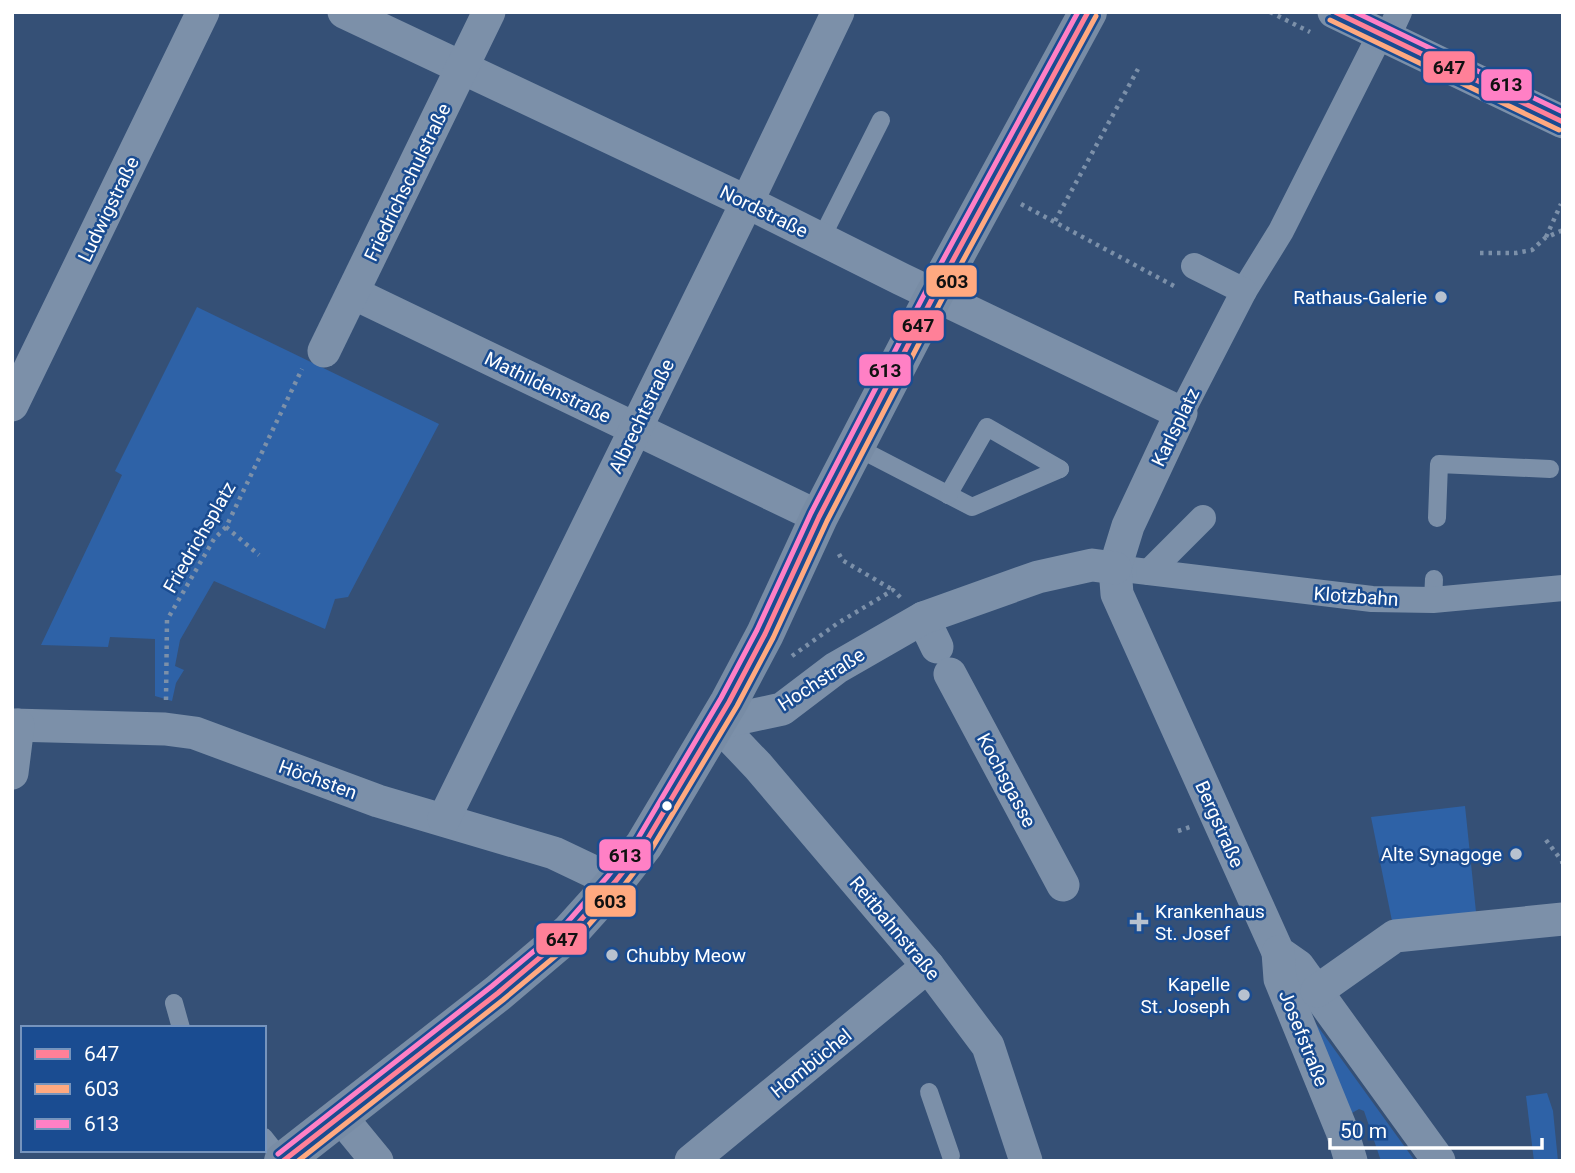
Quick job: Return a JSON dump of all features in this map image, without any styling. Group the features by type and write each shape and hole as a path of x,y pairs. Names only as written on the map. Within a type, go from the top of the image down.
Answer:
{"main road":[{"path":"283,1161 498,993 559,941 615,882 650,836 717,723 765,634 819,517 934,295 1088,12"}],"street":[{"name":"Ludwigstraße","path":"12,405 23,357 203,12"},
{"name":"Nordstraße","path":"344,12 747,202 1181,414"},
{"name":"Friedrichschulstraße","path":"313,360 353,293 489,12"},
{"name":"Albrechtstraße","path":"444,819 838,12"},
{"path":"1334,12 1389,28 1563,122"},
{"name":"Karlsplatz","path":"1115,568 1128,526 1181,414 1244,291 1281,230 1338,117 1389,28"},
{"path":"1338,117 1347,143"},
{"path":"1194,266 1244,291"},
{"name":"Mathildenstraße","path":"353,293 819,517"},
{"path":"1149,572 1203,518"},
{"name":"Hochstraße","path":"717,723 782,709 836,668 937,647 1038,577 1092,565 1115,568"},
{"name":"Klotzbahn","path":"1115,568 1372,599 1434,589 1563,588"},
{"name":"Bergstraße","path":"1115,568 1117,594 1279,952 1298,965 1439,1161"},
{"name":"Kochsgasse","path":"937,647 1063,885"},
{"name":"Reitbahnstraße","path":"717,723 758,766 928,967 988,1046 1014,1145"},
{"path":"12,773 15,725"},
{"name":"Höchsten","path":"15,725 165,729 195,733 378,801 554,853 615,882"},
{"path":"1317,991 1395,936 1563,919"},
{"name":"Josefstraße","path":"1279,952 1280,979 1342,1131 1351,1161"},
{"name":"Hombüchel","path":"697,1159 928,967"},
{"path":"340,1116 377,1161"}],"lane":[{"path":"821,239 881,120"},
{"path":"856,447 948,495 972,507 1060,469 987,427 948,495"},
{"path":"1437,519 1439,464 1550,469"},
{"path":"174,1003 180,1026"},
{"path":"929,1092 955,1157"},
{"path":"266,1140 283,1161"}],"path":[{"path":"1055,221 1138,69"},
{"path":"991,189 1181,289"},
{"path":"1545,238 1562,204"},
{"path":"1479,253 1532,250 1545,238 1563,230"},
{"name":"Friedrichsplatz","path":"165,729 167,621 214,539 226,527 313,360"},
{"path":"226,527 259,555"},
{"path":"842,560 893,590"},
{"path":"1546,840 1562,861 1563,867"}],"shaded area":[{"path":"197,307 439,424 348,597 335,599 325,629 214,581 180,640 175,666 184,670 176,683 172,701 155,696 155,639 110,637 108,647 41,645 122,475 115,471"},
{"path":"1465,806 1476,912 1392,921 1371,817"},
{"path":"1311,1017 1415,1161 1381,1161 1364,1111 1359,1109 1350,1114"},
{"path":"1547,1093 1553,1111 1558,1161 1534,1161 1526,1096"}],"transit line":[{"name":"613","path":"278,1154 564,926 637,840 721,698 757,630 811,513 926,291 1078,12"},
{"name":"647","path":"283,1161 498,993 570,932 644,845 729,702 765,634 819,517 934,295 1088,12"},
{"name":"647","path":"1335,12 1563,122"},
{"name":"613","path":"1355,12 1563,112"},
{"name":"603","path":"298,1161 503,1000 576,939 622,888 651,850 737,706 773,638 827,521 942,299 1096,16"},
{"name":"603","path":"1330,20 1559,130"}],"place":[{"name":"Rathaus-Galerie","path":"1441,297"},
{"name":"Alte Synagoge","path":"1516,854"},
{"name":"Krankenhaus St. Josef","path":"1139,922"},
{"name":"Chubby Meow","path":"612,955"},
{"name":"Kapelle St. Joseph","path":"1244,995"}]}
